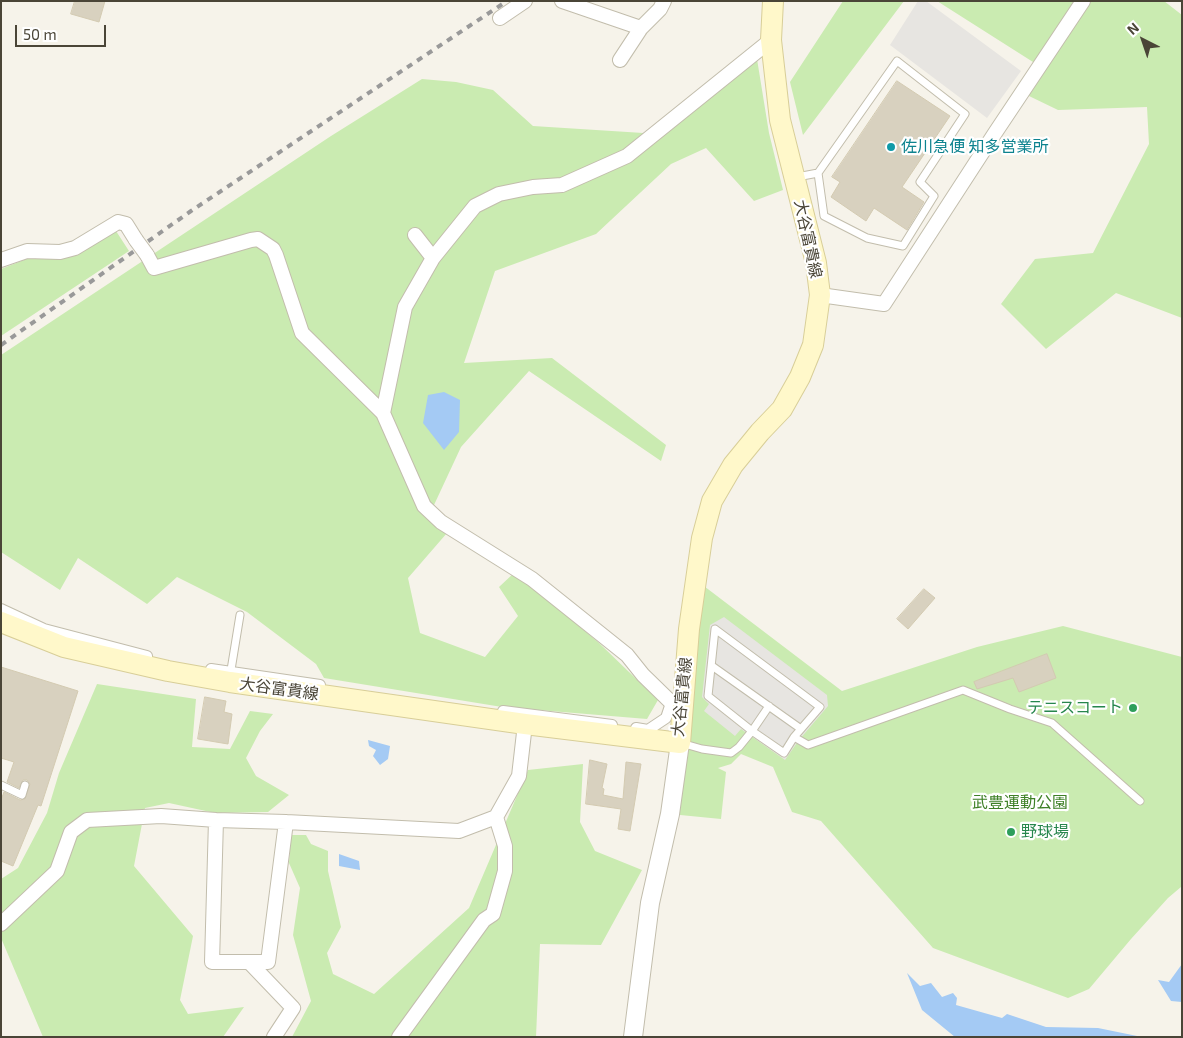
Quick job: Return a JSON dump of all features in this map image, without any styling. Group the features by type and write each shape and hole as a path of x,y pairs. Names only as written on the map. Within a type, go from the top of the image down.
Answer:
{"main road":[{"name":"大谷富貴線","path":"1,622 64,647 168,671 230,677 525,724 680,743 676,708 702,538 712,501 733,465 782,409 800,378 813,345 820,296 816,263 780,120 772,40 773,1"}],"street":[{"path":"500,18 525,1"},
{"path":"562,1 641,28"},
{"path":"620,60 641,28 660,9 664,1"},
{"path":"820,296 884,304 1083,1"},
{"path":"383,413 405,307 433,258 475,206 499,194 533,187 562,185 627,156 772,40"},
{"path":"1,260 27,251 60,252 75,248 118,222 126,224 154,268 251,240 258,239 266,244 273,249 276,255 302,333 383,413 424,506 441,522 532,578 627,655 642,675 676,708 666,718 648,730 559,717 230,677 44,629 1,609"},
{"path":"415,235 433,258"},
{"path":"1,924 57,871 71,832 88,820 161,816 459,831 496,817 519,776 525,724"},
{"path":"633,1037 650,903 670,814 680,743"},
{"path":"399,1037 484,920 494,914 505,871 505,846 496,817"},
{"path":"216,820 212,962 268,962 286,822"},
{"path":"249,962 292,1008 274,1037"}],"lane":[{"path":"794,178 818,173 897,61 965,114 920,182 934,196 903,246 867,238 824,216 818,173"},
{"path":"230,677 240,615"},
{"path":"715,629 820,707 801,729 784,753 752,731 708,696 715,629"},
{"path":"712,666 801,729"},
{"path":"794,737 808,745 963,690 1052,723 1140,801"},
{"path":"680,743 702,749 731,753 740,747 769,706"},
{"path":"1,786 22,794 25,785"}],"green space":[{"path":"843,1 904,1 803,135 790,82"},
{"path":"937,1 1164,1 1182,15 1182,318 1116,293 1046,349 1001,304 1035,259 1093,253 1149,144 1147,107 1058,110 1029,96 1033,62"},
{"path":"757,59 769,133 783,190 754,201 706,148 671,164 596,234 495,271 464,363 552,358 666,445 661,461 529,371 461,447 434,505 447,533 408,578 420,633 485,657 518,616 499,587 515,572 599,643 658,700 647,719 502,707 324,678 316,664 247,612 177,577 147,604 78,558 60,590 1,552 1,355 331,136 422,79 456,82 493,90 533,126 659,134"},
{"path":"116,231 129,251 1,336 1,269 29,258 66,258"},
{"name":"武豊運動公園","path":"696,580 842,691 977,647 1063,626 1182,657 1181,887 1168,898 1131,939 1089,989 1068,998 933,948 821,821 792,812 773,767 741,754 731,764 718,768 726,772 721,819 670,814"},
{"path":"97,684 196,699 192,747 230,749 250,711 273,714 260,731 246,758 256,776 289,795 268,812 215,813 169,803 145,808 134,866 193,936 180,1000 188,1014 244,1007 223,1037 43,1037 1,938 1,879 18,868 47,813 59,773"},
{"path":"583,764 580,822 595,851 642,870 601,945 540,944 536,1037 292,1037 311,1001 293,935 300,888 289,863 291,835 306,835 311,844 328,851 328,871 341,927 327,953 333,974 374,994 469,908 528,770"}],"shaded area":[{"path":"918,1 926,1 1021,71 987,118 890,45"},
{"path":"724,617 827,695 828,706 799,740 785,760 741,729 735,736 704,711 709,704 702,697 710,625"}],"water":[{"path":"444,392 460,400 459,432 444,450 423,423 428,395"},
{"path":"368,740 390,746 388,759 380,765 373,756 376,750 369,746"},
{"path":"339,854 359,861 360,870 339,866"},
{"path":"1182,964 1182,1002 1171,1001 1158,980 1169,982"},
{"path":"907,973 920,986 931,983 942,997 953,993 957,998 956,1005 1002,1018 1007,1014 1046,1027 1098,1028 1142,1037 955,1037 922,1010"}],"building":[{"path":"75,1 105,1 99,22 71,14"},
{"name":"佐川急便 知多営業所","path":"897,81 950,116 902,187 924,202 907,230 874,208 866,221 831,197 840,182 832,177"},
{"path":"924,589 935,598 908,629 897,619"},
{"path":"1047,654 1056,678 1019,692 1013,678 977,689 974,682"},
{"path":"1,667 78,691 41,806 38,805 13,866 1,861 1,800 4,792 20,800 25,799 30,784 27,780 23,780 19,788 7,782 14,762 1,758"},
{"path":"205,697 226,701 224,712 232,714 228,744 198,739"},
{"path":"590,760 607,764 602,788 604,789 603,795 623,799 626,762 641,764 630,831 618,829 621,809 586,804"}],"railway":[{"path":"1,345 191,211 507,1"}],"place":[{"name":"佐川急便 知多営業所","path":"891,147"},
{"name":"テニスコート","path":"1133,708"},
{"name":"野球場","path":"1011,832"}]}
